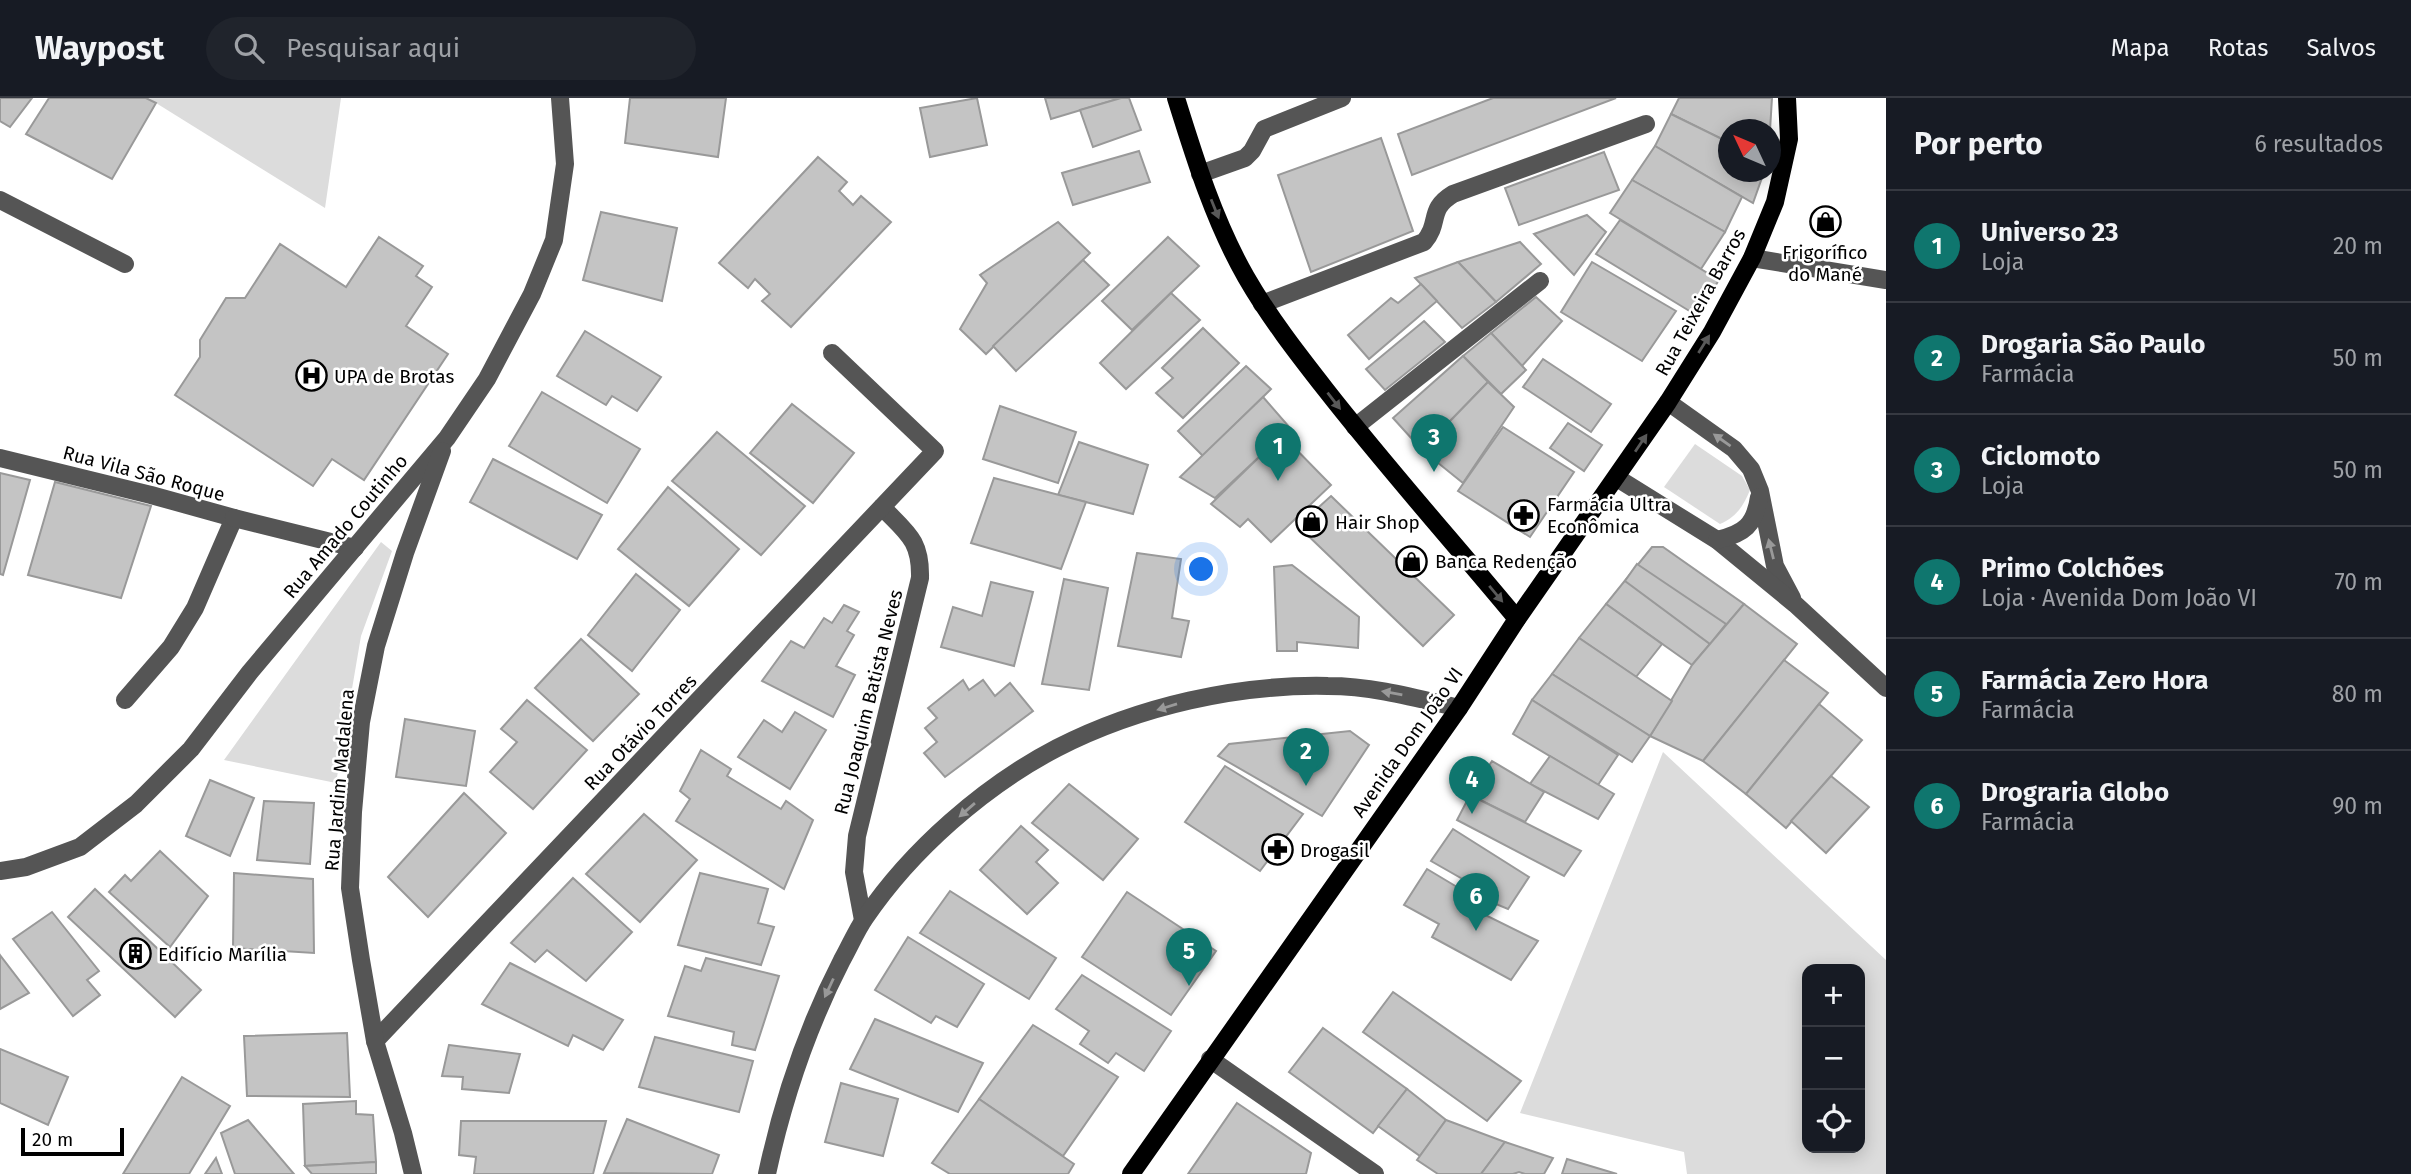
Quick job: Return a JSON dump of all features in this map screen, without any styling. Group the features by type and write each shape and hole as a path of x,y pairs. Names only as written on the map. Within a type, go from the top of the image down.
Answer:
{"main road":[{"path":"1176,98 1200,174 1245,275 1262,304 1355,427 1517,619"},
{"name":"Rua Teixeira Barros","path":"1668,402 1712,332 1752,258 1775,202 1789,139 1787,98"},
{"name":"Avenida Dom João VI","path":"1131,1174 1459,708 1517,619 1668,402"}],"street":[{"name":"Rua Amado Coutinho","path":"0,871 26,867 80,847 136,804 191,749 250,672 446,438 487,379 532,295 554,240 565,164 560,98"},
{"path":"1200,174 1245,158 1264,129 1342,98"},
{"path":"1262,304 1424,242 1433,232 1435,210 1453,194 1646,124"},
{"path":"0,200 125,264"},
{"path":"1752,258 1886,280"},
{"path":"1355,427 1540,281"},
{"name":"Rua Otávio Torres","path":"375,1041 935,451 832,352"},
{"path":"1668,402 1734,449 1751,469 1760,491 1775,566 1795,604"},
{"name":"Rua Jardim Madalena","path":"412,1174 403,1133 375,1041 351,888 353,812 361,722 376,646 405,553 446,438"},
{"name":"Rua Vila São Roque","path":"0,458 234,518 195,608 171,647 125,700"},
{"path":"1617,478 1717,540 1795,604 1886,688"},
{"path":"1717,540 1732,537 1745,530 1757,514 1760,491"},
{"name":"Rua Joaquim Batista Neves","path":"863,920 854,872 857,836 920,578 921,558 913,539 882,508"},
{"path":"234,518 355,548"},
{"path":"767,1174 779,1118 802,1047 863,920 902,869 993,788 1058,748 1128,719 1195,699 1262,689 1329,685 1391,692 1459,708"},
{"path":"1210,1059 1375,1174"}],"shaded area":[{"path":"149,98 341,98 325,208 156,103"},
{"path":"1695,444 1742,476 1750,490 1738,511 1720,524 1664,487"},
{"path":"381,542 392,551 361,636 336,783 224,760"},
{"path":"1663,752 1886,960 1886,1174 1687,1174 1684,1152 1520,1113"}],"building":[{"path":"0,98 32,98 10,127 0,121"},
{"path":"49,98 146,98 156,103 112,179 26,134"},
{"path":"630,98 726,98 718,157 625,143"},
{"path":"977,98 987,145 930,157 920,108"},
{"path":"1045,98 1121,98 1051,119"},
{"path":"1129,98 1141,130 1093,147 1080,110"},
{"path":"1493,98 1616,98 1412,175 1398,134"},
{"path":"1679,98 1772,98 1771,119 1718,119 1718,137 1671,114"},
{"path":"1671,114 1718,137 1718,182 1760,182 1753,203 1655,146"},
{"path":"1381,138 1413,231 1311,272 1278,175"},
{"path":"1655,146 1742,197 1725,232 1632,180"},
{"path":"1139,151 1150,182 1073,205 1062,173"},
{"path":"1604,152 1619,190 1519,225 1505,188"},
{"path":"818,157 847,182 839,191 853,205 861,196 891,222 791,327 762,301 770,294 755,279 748,288 719,263"},
{"path":"1632,180 1725,232 1701,269 1610,213"},
{"path":"601,212 677,228 662,301 583,280"},
{"path":"1587,215 1606,232 1574,275 1534,234"},
{"path":"1620,220 1719,280 1696,315 1596,254"},
{"path":"1058,222 1090,253 986,354 960,329 987,283 980,275"},
{"name":"UPA de Brotas","path":"379,237 423,266 416,276 432,287 406,326 448,354 364,480 332,459 313,486 175,395 200,357 200,340 226,298 245,298 280,244 346,287"},
{"path":"1168,237 1199,266 1132,330 1102,301"},
{"path":"1520,242 1541,264 1496,302 1458,262"},
{"path":"1083,260 1109,285 1016,371 993,346"},
{"path":"1458,262 1496,302 1462,328 1415,278"},
{"path":"1592,262 1676,311 1642,361 1561,312"},
{"path":"1421,284 1437,301 1369,359 1348,335 1391,298 1398,303"},
{"path":"1171,293 1200,320 1126,389 1100,363"},
{"path":"1536,297 1562,321 1522,366 1491,333"},
{"path":"1424,321 1445,342 1385,390 1366,369"},
{"path":"1203,328 1239,363 1183,418 1156,393 1173,378 1162,368"},
{"path":"585,331 661,377 637,411 612,396 606,405 557,376"},
{"path":"1491,333 1526,370 1501,394 1463,356"},
{"path":"1463,356 1488,382 1422,450 1393,418"},
{"path":"1543,359 1611,404 1591,432 1523,387"},
{"path":"1246,366 1271,389 1203,456 1178,431"},
{"path":"1488,382 1514,407 1463,483 1422,450"},
{"path":"542,392 640,449 607,503 509,446"},
{"path":"1263,397 1290,428 1215,498 1180,477"},
{"path":"792,404 854,453 813,503 750,453"},
{"path":"1000,406 1076,432 1058,483 983,459"},
{"path":"1568,423 1602,445 1584,471 1550,448"},
{"path":"1503,427 1574,472 1530,537 1458,491"},
{"path":"717,432 805,506 761,555 672,481"},
{"path":"1282,435 1331,485 1271,542 1248,519 1240,527 1211,504"},
{"path":"1079,442 1148,465 1133,514 1058,495"},
{"path":"493,459 602,515 577,559 470,502"},
{"path":"0,473 30,480 3,575 0,574"},
{"path":"994,478 1086,502 1061,569 971,543"},
{"path":"55,482 151,506 121,598 28,575"},
{"path":"668,487 739,549 689,606 618,549"},
{"path":"1331,496 1454,615 1423,646 1298,526"},
{"path":"1652,547 1663,547 1744,604 1692,665 1606,604"},
{"path":"1137,553 1181,559 1172,618 1189,621 1181,657 1118,646"},
{"path":"1637,564 1726,624 1710,644 1625,581"},
{"path":"1292,565 1359,617 1358,648 1297,642 1297,651 1277,651 1274,567"},
{"path":"636,574 680,610 632,671 588,635"},
{"path":"1064,579 1108,588 1089,690 1042,684"},
{"path":"991,582 1033,592 1014,666 941,647 953,607 982,616"},
{"path":"1606,604 1662,644 1636,677 1579,638"},
{"path":"1744,604 1797,644 1703,761 1650,736 1692,665"},
{"path":"844,605 859,612 847,631 854,635 836,666 855,675 833,717 762,681 791,641 804,648 824,618 832,623"},
{"path":"1579,638 1672,701 1650,736 1552,674"},
{"path":"581,639 639,694 593,741 535,688"},
{"path":"1784,660 1828,693 1746,794 1703,761"},
{"path":"1552,674 1650,736 1632,762 1532,700"},
{"path":"963,680 969,690 983,680 995,696 1010,683 1033,711 945,777 924,753 937,742 925,728 937,718 928,708"},
{"path":"527,700 587,750 533,809 490,772 517,742 501,729"},
{"path":"1532,700 1618,755 1598,785 1513,734"},
{"path":"1819,704 1862,740 1786,828 1746,794"},
{"path":"795,712 826,730 790,789 738,757 764,720 782,732"},
{"path":"405,719 475,731 466,786 396,777"},
{"path":"1350,731 1369,745 1322,816 1218,756 1229,744"},
{"path":"701,750 731,769 727,776 781,809 786,801 813,820 784,889 676,821 690,799 680,791"},
{"path":"1550,756 1614,794 1598,819 1530,784"},
{"path":"1492,761 1544,792 1525,822 1470,795"},
{"path":"1225,766 1303,814 1260,871 1185,822"},
{"path":"1831,776 1869,807 1826,853 1791,821"},
{"path":"210,780 254,798 230,856 186,836"},
{"path":"1069,784 1138,839 1103,880 1032,823"},
{"path":"464,793 506,833 428,917 388,877"},
{"path":"1470,795 1581,851 1564,876 1457,820"},
{"path":"264,801 314,803 310,864 257,860"},
{"path":"644,814 697,860 640,922 586,874"},
{"path":"1021,826 1048,850 1036,862 1058,883 1027,914 980,870"},
{"path":"1453,829 1529,877 1508,909 1474,895 1480,889 1431,861"},
{"path":"160,851 208,896 170,947 109,892 125,875 131,881"},
{"path":"1427,869 1462,890 1455,900 1538,941 1511,980 1432,937 1439,924 1404,905"},
{"path":"234,873 313,879 314,953 233,948"},
{"path":"700,873 768,889 758,923 774,927 761,965 678,945"},
{"path":"573,878 632,932 586,981 547,950 535,962 511,943"},
{"name":"Edifício Marília","path":"95,889 201,990 175,1017 68,917"},
{"path":"950,891 1056,958 1029,999 920,933"},
{"path":"1127,892 1216,951 1171,1015 1082,957"},
{"path":"52,912 99,971 87,980 100,995 73,1016 13,939"},
{"path":"908,937 984,984 957,1027 936,1016 931,1023 875,990"},
{"path":"0,955 29,993 0,1009"},
{"path":"706,958 779,976 755,1050 732,1045 734,1032 668,1016 685,966 701,971"},
{"path":"510,963 623,1020 603,1050 573,1035 568,1046 482,1004"},
{"path":"1082,975 1171,1031 1144,1071 1116,1053 1108,1063 1080,1044 1089,1031 1056,1009"},
{"path":"1393,992 1521,1081 1487,1121 1363,1032"},
{"path":"875,1019 983,1063 958,1112 850,1069"},
{"path":"1033,1025 1118,1077 1063,1156 979,1099"},
{"path":"1323,1028 1407,1089 1373,1133 1289,1072"},
{"path":"347,1033 350,1097 247,1096 244,1036"},
{"path":"655,1037 753,1061 739,1112 639,1087"},
{"path":"449,1045 520,1054 509,1093 462,1089 463,1077 442,1076"},
{"path":"0,1049 68,1077 48,1125 0,1103"},
{"path":"182,1077 230,1106 189,1174 123,1174"},
{"path":"841,1083 898,1099 883,1156 825,1142"},
{"path":"1407,1089 1446,1120 1420,1156 1378,1126"},
{"path":"979,1099 1074,1164 1068,1174 950,1174 932,1163"},
{"path":"356,1101 356,1114 373,1115 376,1162 305,1166 303,1104"},
{"path":"1237,1103 1311,1153 1306,1174 1188,1174"},
{"path":"627,1119 719,1155 712,1174 604,1173"},
{"path":"248,1120 294,1174 235,1174 221,1133"},
{"path":"1446,1120 1505,1142 1481,1174 1438,1174 1417,1160"},
{"path":"461,1121 606,1121 593,1174 474,1174 476,1157 459,1155"},
{"path":"1505,1142 1553,1158 1544,1174 1481,1174"},
{"path":"216,1158 222,1174 205,1174"},
{"path":"1567,1159 1617,1174 1562,1174"},
{"path":"376,1162 376,1174 312,1174 305,1166"}],"place":[{"name":"Frigorífico do Mané","path":"1825,221"},
{"name":"UPA de Brotas","path":"311,376"},
{"name":"Ciclomoto","path":"1434,472"},
{"name":"Universo 23","path":"1278,481"},
{"name":"Farmácia Ultra Econômica","path":"1524,515"},
{"name":"Hair Shop","path":"1312,522"},
{"name":"Banca Redenção","path":"1412,561"},
{"name":"Drogaria São Paulo","path":"1306,786"},
{"name":"Primo Colchões","path":"1472,814"},
{"name":"Drogasil","path":"1277,850"},
{"name":"Drograria Globo","path":"1476,931"},
{"name":"Edifício Marília","path":"135,954"},
{"name":"Farmácia Zero Hora","path":"1189,986"}]}
